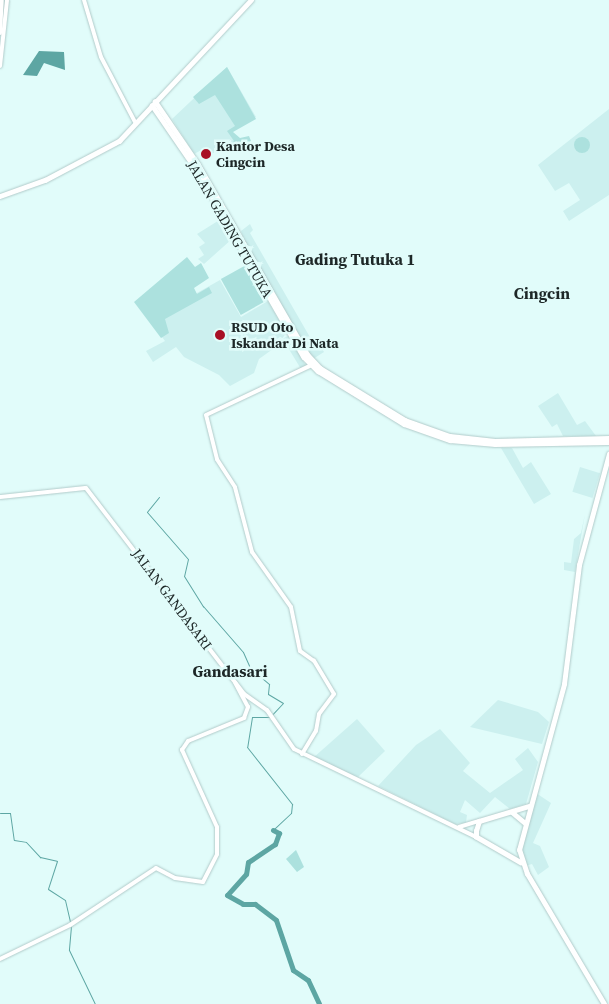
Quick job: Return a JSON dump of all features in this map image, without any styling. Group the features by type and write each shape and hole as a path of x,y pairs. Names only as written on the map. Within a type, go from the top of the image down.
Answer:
{"main road":[{"path":"0,196 42,182 104,151 136,122 251,0"},
{"path":"161,110 162,93"},
{"name":"JALAN GADING TUTUKA","path":"153,103 161,110 191,158 311,364 422,427 468,439 525,442 608,439"},
{"name":"JALAN GADING TUTUKA","path":"153,103 169,124"},
{"path":"608,439 609,446"},
{"path":"604,1004 522,863 520,855 529,806 564,684 579,565 609,454"},
{"path":"522,863 476,837 479,821 529,806"},
{"path":"512,812 525,823"},
{"path":"514,859 520,855"}],"street":[{"path":"0,33 2,0"},
{"path":"0,66 7,0"},
{"path":"84,0 101,57 136,122"},
{"path":"302,754 316,731 319,714 334,694 314,660 300,651 291,607 252,552 235,487 217,459 206,415 311,364"},
{"name":"JALAN GANDASARI","path":"0,497 87,488 235,682 270,713 290,746 302,754 459,827 476,837"},
{"path":"0,959 72,924 156,868 176,878 203,882 216,857 217,827 182,750 188,740 244,718 248,706 235,682"},
{"path":"459,827 479,821"}],"shaded area":[{"path":"39,51 64,52 65,70 44,63 37,76 23,75"},
{"path":"227,67 256,117 232,132 236,140 210,155 207,147 194,154 172,119"},
{"path":"227,67 256,119 233,132 240,138 249,136 251,141 240,147 235,144 237,149 232,150 228,145 234,141 227,131 235,126 215,95 199,104 193,97"},
{"path":"609,109 609,195 569,221 563,211 580,200 569,183 555,191 538,165"},
{"path":"582,137 590,145 582,153 574,145"},
{"path":"221,219 232,239 204,264 198,259 204,255 199,247 205,243 197,234"},
{"path":"250,224 253,230 250,233 311,339 315,337 324,352 313,359 245,243 241,231"},
{"path":"187,257 195,267 201,263 209,278 194,288 197,294 209,287 212,293 165,319 169,333 161,338 134,302"},
{"path":"248,264 268,300 241,315 221,279"},
{"name":"RSUD Oto Iskandar Di Nata","path":"220,280 241,317 268,301 286,333 282,339 288,336 306,366 301,369 284,341 259,359 254,373 230,386 219,375 184,357 176,347 153,362 146,351 165,341 149,320"},
{"path":"558,393 577,425 585,421 596,436 563,436 557,424 552,427 538,406"},
{"path":"501,448 512,448 523,468 531,462 551,494 534,504"},
{"path":"580,467 600,473 592,498 572,492"},
{"path":"585,514 575,572 564,570 564,562 571,563 574,539 581,533"},
{"path":"498,700 538,712 549,722 542,744 470,727"},
{"path":"357,719 385,751 358,777 313,758"},
{"path":"440,729 470,763 463,771 490,793 523,770 515,759 528,748 538,762 526,804 510,809 495,797 480,813 465,800 460,812 467,815 466,823 455,824 378,786 416,745"},
{"path":"536,793 551,803 533,843 540,846 549,867 538,875 532,864 525,866 521,851"},
{"path":"296,850 304,867 297,872 286,859"}],"waterway":[{"path":"159,497 147,512 188,559 184,576 203,606 243,652 250,668 269,684 268,694 283,703 272,715"},
{"path":"269,717 252,717 247,747 292,804 291,813 273,830"},
{"path":"0,813 10,813 14,840 26,842 40,857 57,861 48,889 65,900 70,922"},
{"path":"273,830 279,833 275,844 248,862 246,874 227,895 243,904 255,904 276,920 293,970 308,980 319,1004"},
{"path":"71,926 69,950 95,1004"}],"place":[{"name":"Kantor Desa Cingcin","path":"206,154"},
{"name":"RSUD Oto Iskandar Di Nata","path":"220,335"}],"district":[{"name":"Gading Tutuka 1","path":"355,259"},
{"name":"Cingcin","path":"542,293"},
{"name":"Gandasari","path":"230,671"}]}
